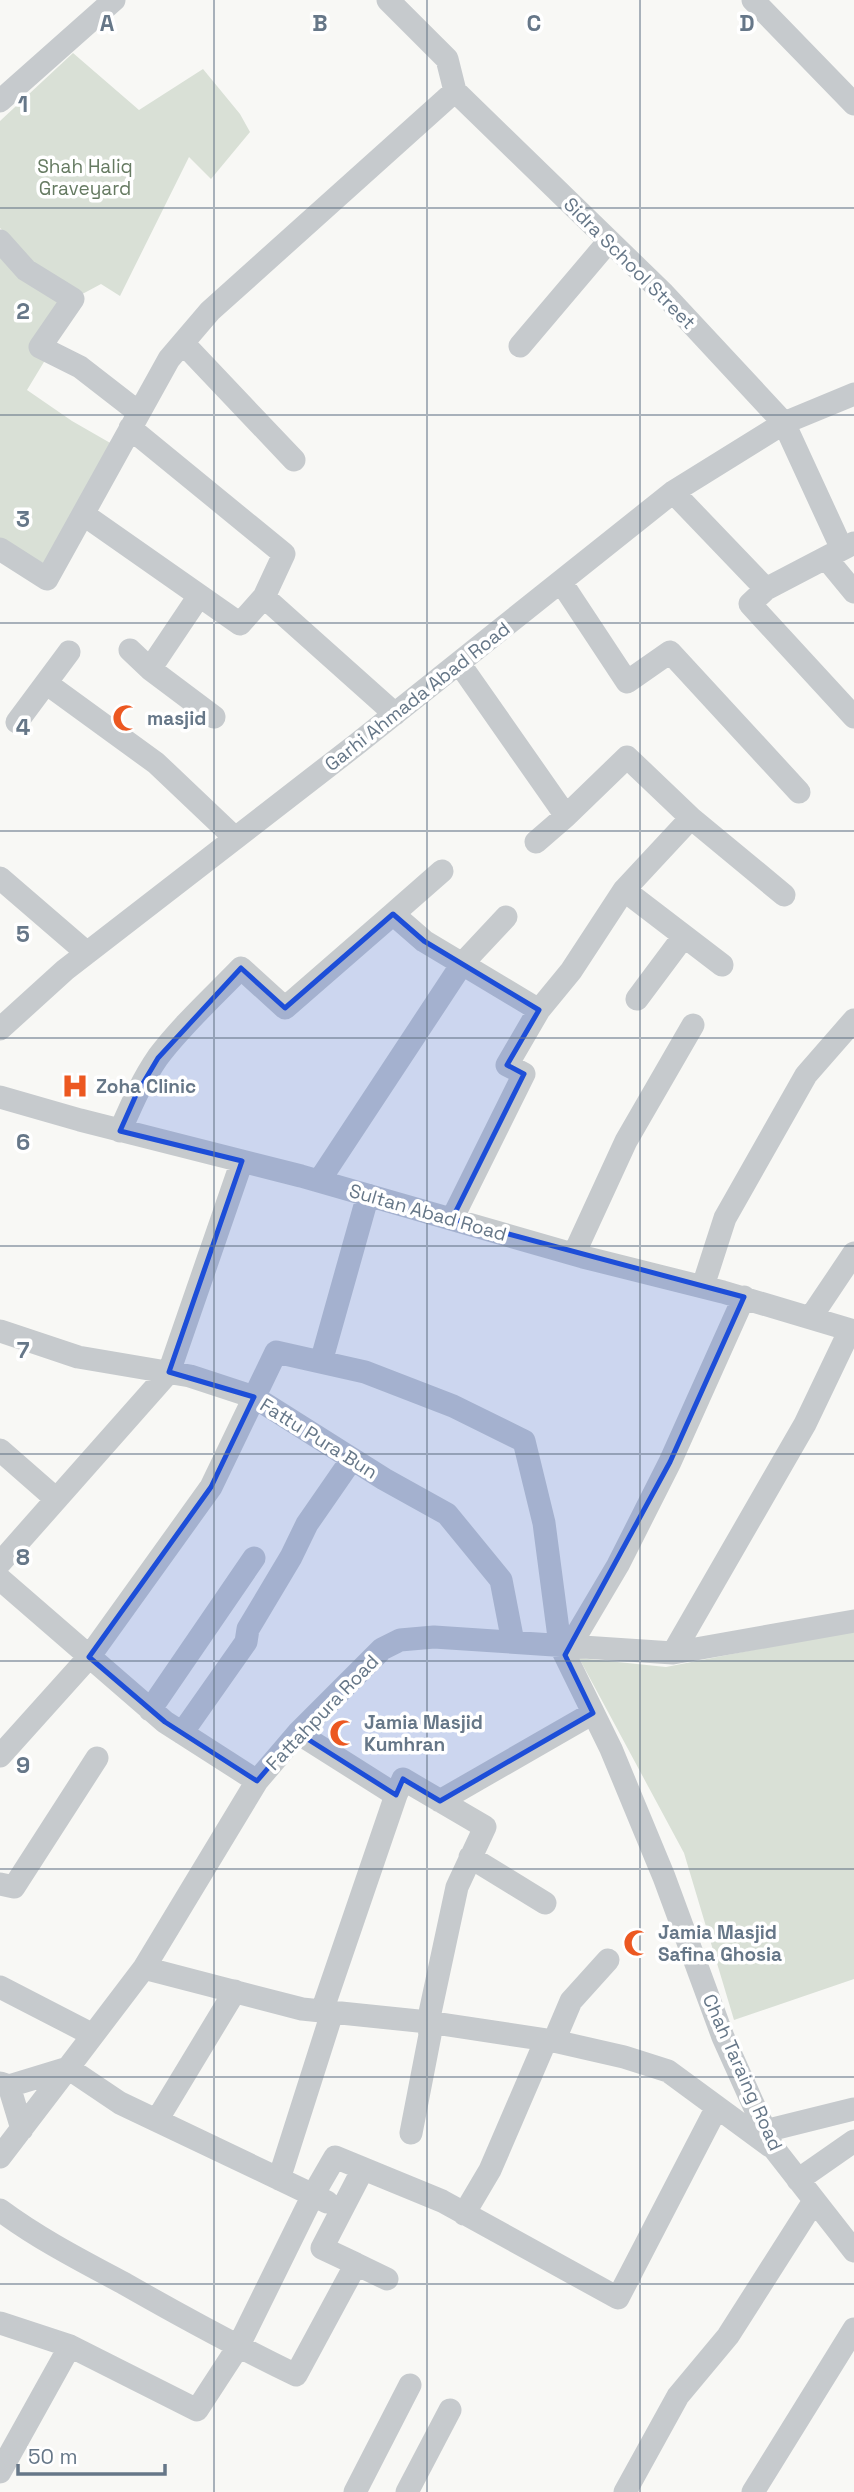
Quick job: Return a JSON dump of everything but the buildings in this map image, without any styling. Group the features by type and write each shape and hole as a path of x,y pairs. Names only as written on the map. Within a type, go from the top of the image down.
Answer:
{"street":[{"path":"0,101 114,0"},
{"path":"0,549 47,579 169,359 183,342 210,311 455,91 447,59 388,0"},
{"path":"753,0 854,104"},
{"name":"Sidra School Street","path":"455,91 664,294 784,424 841,550 854,592"},
{"path":"0,241 26,270 73,299 40,347 80,367 134,420 284,554 264,597 240,624 83,514"},
{"path":"520,346 609,241"},
{"path":"183,342 294,460"},
{"name":"Garhi Ahmada Abad Road","path":"0,1029 87,953 395,714 673,492 784,424 853,397"},
{"path":"673,492 766,589"},
{"path":"841,550 766,589 750,604 854,717"},
{"path":"561,582 628,682 670,652 799,792"},
{"path":"150,669 199,596"},
{"path":"264,597 395,714"},
{"path":"130,650 150,669 214,717"},
{"path":"17,722 69,652"},
{"path":"459,663 566,816"},
{"path":"46,683 156,763 235,838"},
{"path":"536,842 627,757 691,818 784,895"},
{"path":"452,1219 524,1074 508,1065 539,1010 570,971 624,890 691,818"},
{"path":"120,1131 136,1095 158,1058 241,968 285,1009 442,871"},
{"path":"0,878 87,953"},
{"path":"624,890 722,965"},
{"path":"393,914 424,941 539,1010"},
{"path":"319,1181 462,964 506,917"},
{"path":"638,999 684,936"},
{"path":"702,1286 725,1218 806,1075 854,1020"},
{"path":"573,1254 626,1141 693,1025"},
{"name":"Sultan Abad Road","path":"0,1097 120,1131 319,1181 573,1254 744,1297 852,1331"},
{"path":"0,1563 169,1372 242,1161"},
{"path":"0,1756 89,1657 211,1487 276,1352 320,1362 368,1195"},
{"path":"811,1317 854,1253"},
{"path":"565,1645 618,1565 670,1462 744,1297"},
{"name":"Fattu Pura Bun","path":"0,1331 78,1357 169,1372 254,1397 352,1459 447,1514 501,1580 513,1642"},
{"path":"673,1653 805,1424 852,1331"},
{"name":"Chah Taraing Road","path":"320,1362 365,1372 453,1406 524,1441 544,1523 565,1645 664,1877 723,2037 768,2139 814,2202 851,2239"},
{"path":"0,1450 56,1499"},
{"path":"182,1733 246,1642 247,1629 291,1557 307,1524 352,1459"},
{"path":"150,1710 254,1558"},
{"path":"0,1579 150,1710 257,1782"},
{"name":"Fattahpura Road","path":"0,2157 144,1968 257,1782 298,1733 382,1649 400,1640 433,1637 673,1653 854,1621"},
{"path":"440,1801 593,1713"},
{"path":"298,1733 396,1794"},
{"path":"0,1884 14,1887 97,1758"},
{"path":"279,2179 327,2012 402,1779 485,1827 457,1887 428,2022 430,2035 411,2133"},
{"path":"470,1857 545,1903"},
{"path":"464,2214 490,2170 571,2001 608,1961"},
{"path":"144,1968 302,2009 428,2022 550,2041 624,2057 668,2071 717,2107 768,2139 854,2109"},
{"path":"0,1987 93,2035"},
{"path":"158,2120 235,1991"},
{"path":"22,2129 5,2084 68,2067 120,2102 343,2209"},
{"path":"0,2323 70,2346 197,2410 237,2347 313,2195 335,2157 442,2202 618,2298 717,2107"},
{"path":"798,2180 854,2141"},
{"path":"363,2169 322,2248 387,2280"},
{"path":"625,2492 678,2396 728,2336 814,2202"},
{"path":"0,2210 25,2228 237,2347 296,2375 356,2264"},
{"path":"753,2492 854,2329"},
{"path":"0,2472 70,2346"},
{"path":"355,2492 410,2385"},
{"path":"407,2492 450,2410"}],"highlighted area":[{"path":"393,914 424,941 539,1010 507,1065 524,1074 452,1219 744,1297 670,1462 565,1655 593,1713 440,1801 403,1779 396,1795 298,1733 257,1781 165,1722 89,1657 211,1487 254,1397 169,1372 242,1161 120,1131 136,1095 158,1058 241,968 285,1008"}],"green space":[{"name":"Shah Haliq Graveyard","path":"73,53 139,110 203,69 240,114 250,132 211,179 189,157 120,296 101,284 73,299 50,352 27,390 72,421 119,448 47,579 0,551 0,252 11,239 0,228 0,121"},
{"path":"854,1630 854,1979 734,2020 684,1853 579,1658 666,1667"}],"place":[{"name":"masjid","path":"126,718"},
{"name":"Zoha Clinic","path":"75,1086"},
{"name":"Jamia Masjid Kumhran","path":"343,1733"},
{"name":"Jamia Masjid Safina Ghosia","path":"637,1943"}]}
